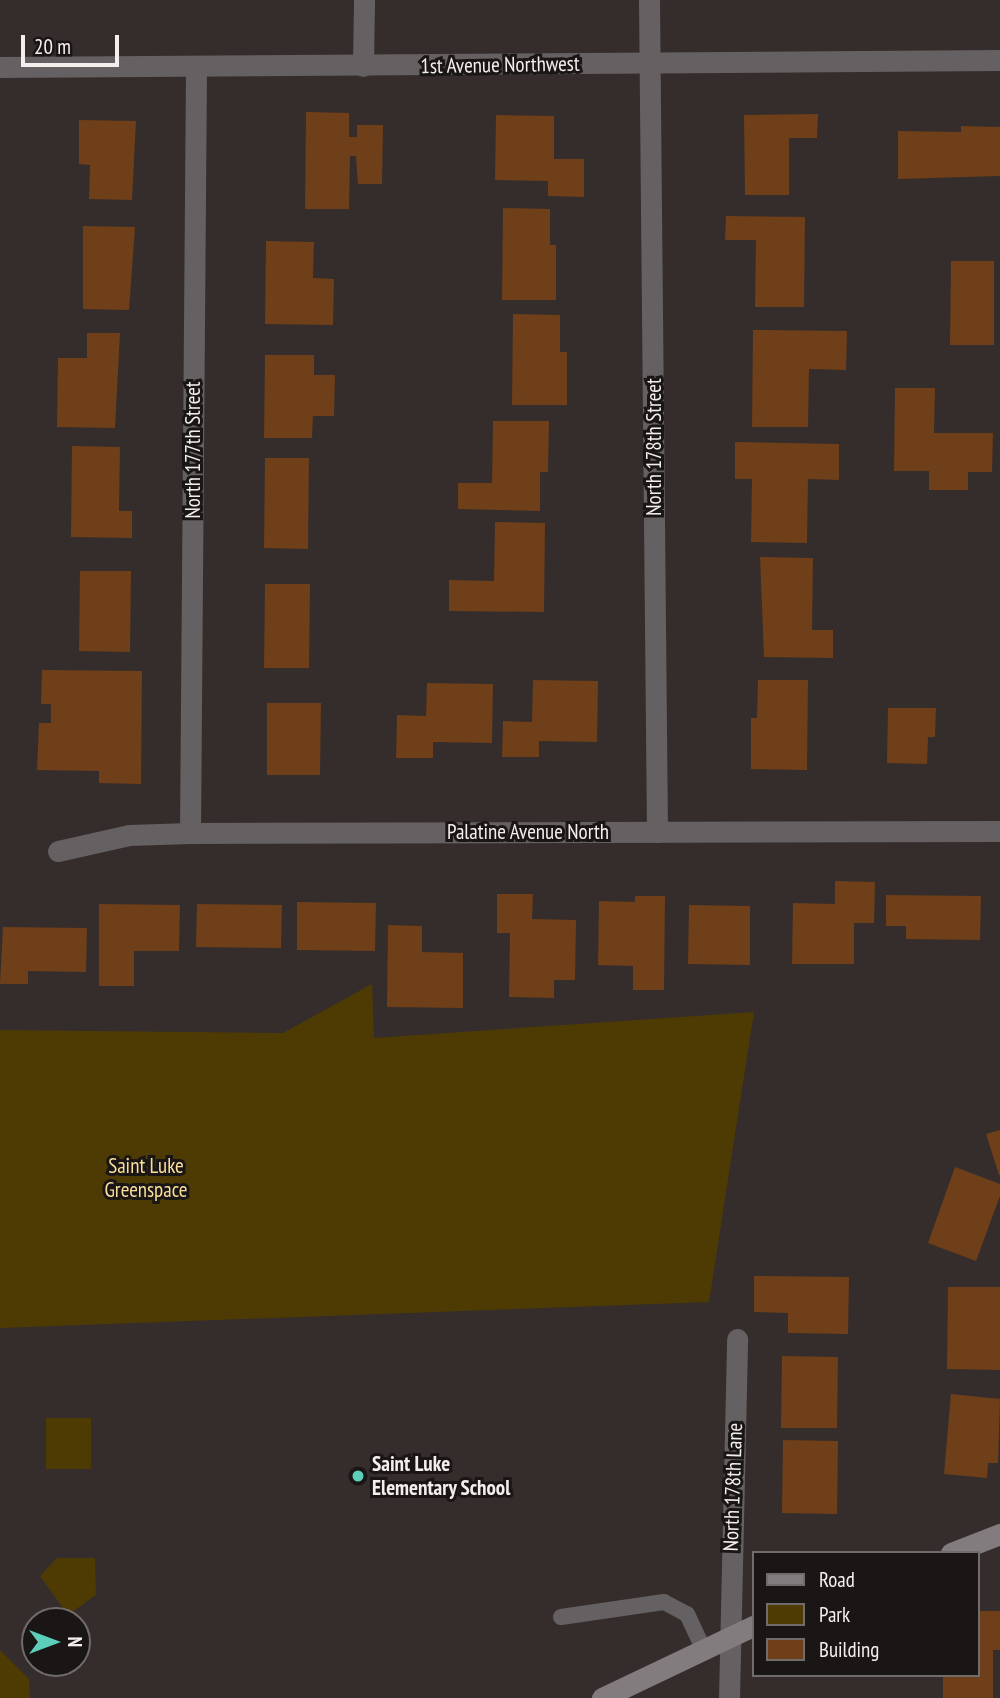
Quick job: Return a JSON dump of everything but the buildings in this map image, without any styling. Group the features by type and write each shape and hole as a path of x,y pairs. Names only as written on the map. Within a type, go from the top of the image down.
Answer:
{"street":[{"path":"363,66 364,0"},
{"name":"North 178th Street","path":"649,0 657,832"},
{"name":"1st Avenue Northwest","path":"0,66 1000,61"},
{"name":"North 177th Street","path":"190,833 196,67"},
{"name":"Palatine Avenue North","path":"58,851 129,835 190,833 1000,831"},
{"name":"North 178th Lane","path":"729,1698 737,1339"},
{"path":"956,1551 1000,1534"},
{"path":"602,1698 729,1635 752,1626"}],"lane":[{"path":"561,1617 664,1602 687,1614 703,1648"}],"green space":[{"name":"Saint Luke Greenspace","path":"372,984 374,1038 754,1012 709,1302 0,1328 0,1030 283,1033"},
{"path":"46,1418 91,1418 91,1469 46,1469"},
{"path":"57,1558 95,1558 96,1595 79,1607 62,1607 40,1576"},
{"path":"0,1650 21,1671 21,1677 29,1679 30,1698 0,1698"}],"place":[{"name":"Saint Luke Elementary School","path":"358,1476"}]}
